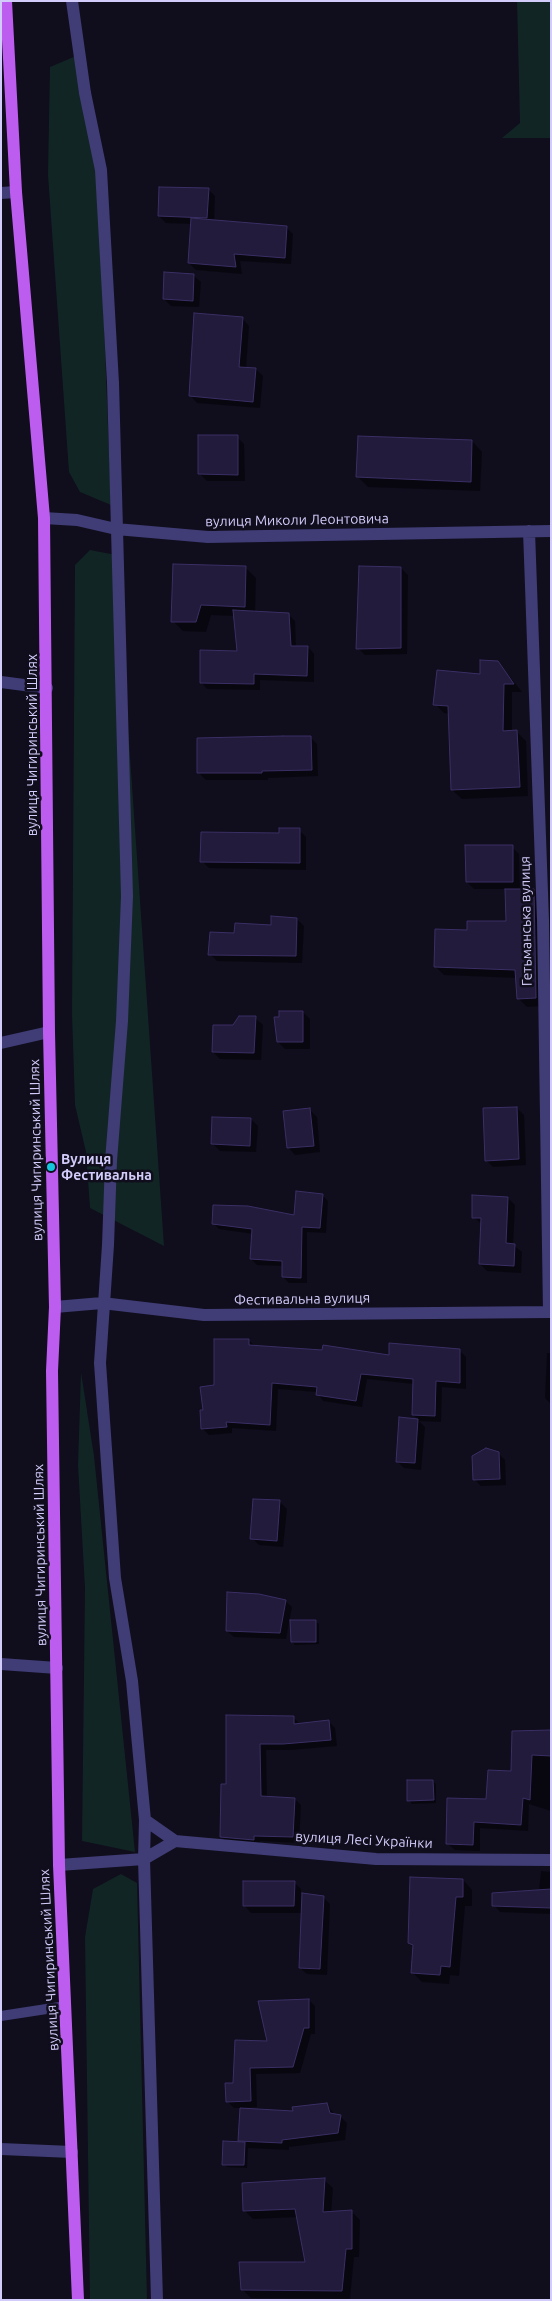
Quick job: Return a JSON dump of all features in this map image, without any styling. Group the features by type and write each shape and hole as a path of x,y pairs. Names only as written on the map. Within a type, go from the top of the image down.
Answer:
{"main road":[{"name":"вулиця Чигиринський Шлях","path":"6,1 16,192 44,518 59,1865 78,2300"}],"street":[{"path":"72,1 85,93 101,170 112,383 127,896 122,1020 102,1303 100,1363 115,1578 132,1681 145,1820 144,1859 157,2300"},
{"path":"1,193 16,192"},
{"name":"вулиця Миколи Леонтовича","path":"44,518 77,520 116,529 208,537 551,532"},
{"name":"Гетьманська вулиця","path":"529,531 547,920 550,1312"},
{"path":"1,682 47,688"},
{"path":"1,1043 49,1032"},
{"name":"Фестивальна вулиця","path":"54,1307 102,1303 204,1315 550,1312"},
{"path":"1,1664 57,1668"},
{"path":"59,1865 144,1859 175,1841 145,1820"},
{"name":"вулиця Лесі Українки","path":"175,1841 376,1858 551,1860"},
{"path":"1,2149 72,2152"}],"lane":[{"path":"1,2016 66,2006"}],"green space":[{"path":"517,1 551,1 551,138 502,138 520,123"},
{"path":"76,56 97,141 111,505 80,492 69,472 48,175 50,67"},
{"path":"90,550 116,555 164,1246 90,1208 86,1152 75,1105 72,1014 75,565"},
{"path":"81,1372 94,1456 135,1852 82,1841 85,1588 78,1465"},
{"path":"121,1874 137,1883 147,2300 90,2300 85,1937 93,1889"}],"building":[{"path":"159,187 209,188 207,218 158,216"},
{"path":"191,218 287,226 285,258 234,254 236,267 188,263"},
{"path":"164,272 194,274 193,301 163,299"},
{"path":"194,313 243,317 239,367 256,368 253,402 189,396"},
{"path":"198,435 238,435 238,475 198,474"},
{"path":"358,436 472,440 471,482 356,477"},
{"path":"173,564 246,566 245,607 201,605 196,622 171,622"},
{"path":"359,566 401,567 401,648 356,649"},
{"path":"233,610 289,613 291,646 308,646 307,676 254,674 254,684 200,683 200,650 237,651"},
{"path":"480,660 498,661 514,684 504,684 503,731 517,730 520,787 451,790 448,706 433,705 437,670 480,674"},
{"path":"311,736 312,770 262,771 262,773 197,773 197,738"},
{"path":"279,828 300,828 300,863 200,862 201,832 279,833"},
{"path":"465,845 513,845 513,882 466,882"},
{"path":"505,889 534,889 536,998 517,999 515,970 434,967 435,929 467,930 467,921 506,921"},
{"path":"271,916 297,918 296,956 208,955 210,932 234,933 235,923 271,925"},
{"path":"279,1011 303,1011 303,1042 277,1042 274,1017 279,1017"},
{"path":"239,1016 256,1016 254,1053 212,1052 213,1025 233,1025"},
{"path":"517,1107 519,1159 485,1161 483,1108"},
{"path":"310,1108 314,1146 287,1148 283,1111"},
{"path":"212,1117 251,1118 250,1146 211,1144"},
{"path":"296,1191 323,1194 320,1228 302,1227 301,1278 282,1277 282,1261 250,1259 252,1229 212,1224 213,1205 248,1206 294,1215"},
{"path":"472,1195 508,1197 506,1243 515,1244 514,1266 479,1264 481,1218 472,1218"},
{"path":"214,1339 249,1339 249,1345 322,1350 323,1345 389,1355 389,1343 460,1349 460,1383 436,1381 435,1416 412,1415 413,1379 361,1374 356,1401 316,1395 317,1387 272,1383 270,1425 226,1422 227,1427 201,1429 200,1410 203,1410 200,1387 214,1385"},
{"path":"399,1417 418,1419 415,1463 396,1462"},
{"path":"486,1448 499,1452 500,1479 473,1480 472,1456"},
{"path":"253,1499 280,1500 277,1541 250,1539"},
{"path":"227,1592 259,1594 286,1600 280,1633 226,1631"},
{"path":"290,1620 316,1620 316,1642 291,1642"},
{"path":"226,1715 294,1716 294,1724 329,1720 331,1740 260,1744 261,1796 295,1798 293,1837 254,1836 254,1840 220,1837 221,1784 226,1784"},
{"path":"551,1730 551,1756 532,1755 530,1800 523,1798 521,1825 474,1822 473,1845 446,1844 447,1798 486,1799 488,1770 511,1771 512,1731"},
{"path":"407,1780 433,1780 434,1800 407,1801"},
{"path":"410,1877 463,1879 463,1897 456,1897 450,1967 441,1966 440,1975 411,1973 413,1945 408,1943"},
{"path":"243,1881 295,1881 294,1906 243,1906"},
{"path":"551,1889 551,1908 492,1906 492,1893"},
{"path":"302,1893 324,1896 320,1969 299,1968"},
{"path":"309,1999 309,2028 304,2028 293,2067 250,2068 251,2101 226,2102 225,2083 233,2083 235,2040 267,2041 258,2001"},
{"path":"327,2103 330,2113 341,2115 338,2133 282,2140 282,2143 238,2141 240,2108 293,2111 292,2107"},
{"path":"223,2141 245,2142 244,2165 222,2165"},
{"path":"325,2178 323,2212 352,2210 352,2249 346,2249 342,2291 241,2290 239,2262 305,2262 295,2209 243,2211 242,2183"}],"place":[{"name":"Вулиця Фестивальна","path":"51,1167"}]}
